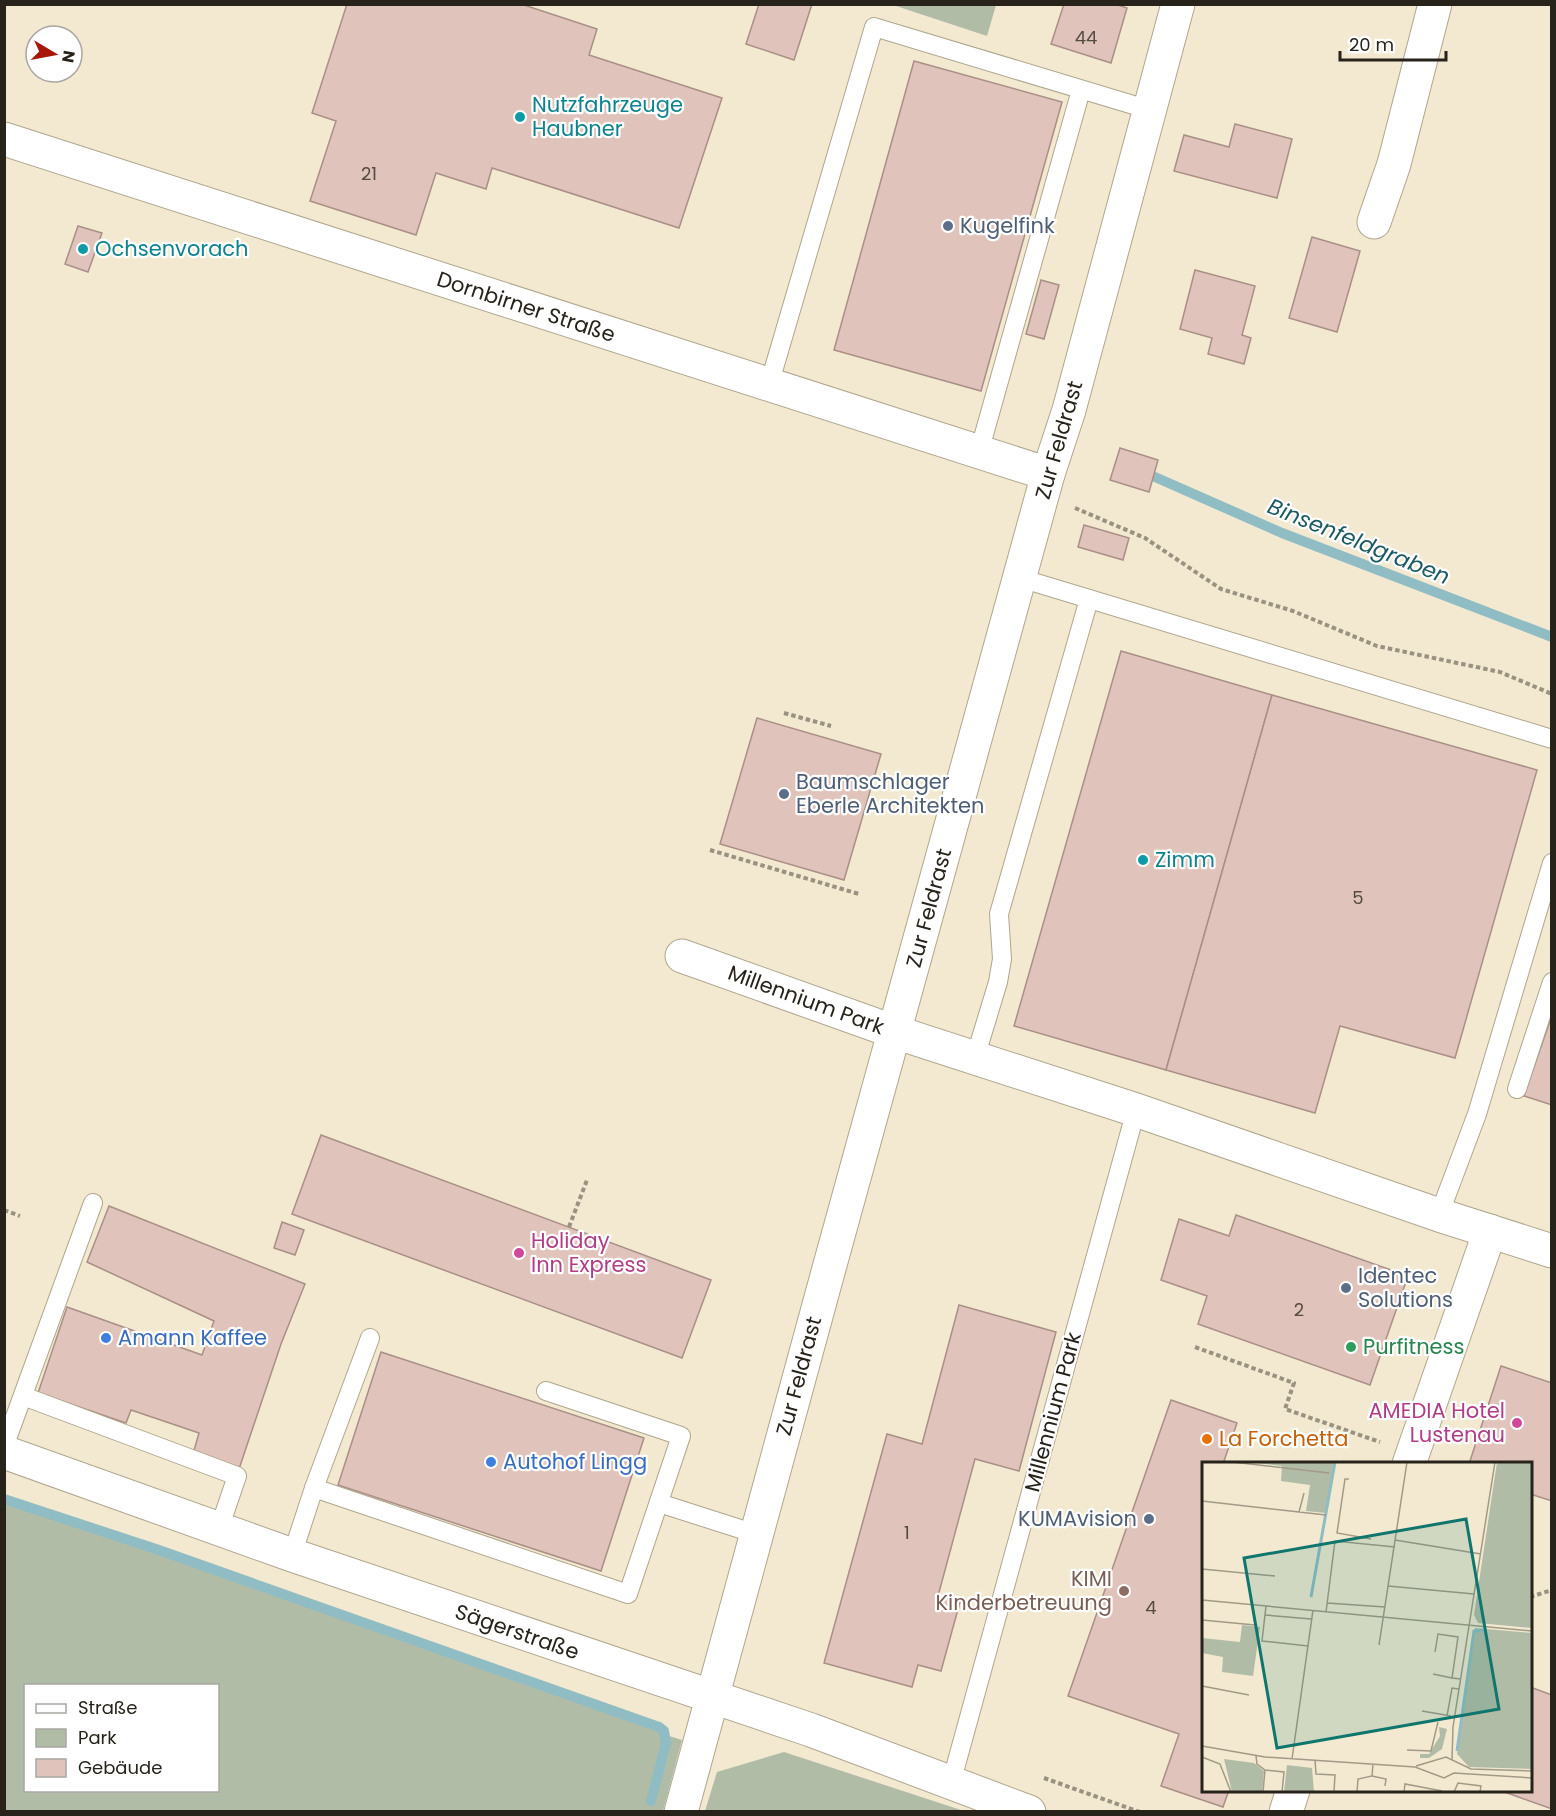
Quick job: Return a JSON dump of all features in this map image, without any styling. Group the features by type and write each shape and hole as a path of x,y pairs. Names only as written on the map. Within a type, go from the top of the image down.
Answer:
{"street":[{"name":"Zur Feldrast","path":"681,1812 1048,474 1069,410 1178,4"},
{"path":"1374,222 1394,164 1435,4"},
{"name":"Dornbirner Straße","path":"4,139 1048,474"},
{"name":"Millennium Park","path":"682,956 895,1032 1136,1110 1439,1215 1551,1251"},
{"path":"1410,1458 1490,1231"},
{"name":"Sägerstraße","path":"4,1452 292,1555 810,1730 1029,1812"},
{"path":"1286,1812 1293,1792"}],"lane":[{"path":"769,385 874,27 1150,110"},
{"path":"979,452 1081,90"},
{"path":"1020,578 1551,738"},
{"path":"975,1058 998,982 1002,959 999,914 1089,599"},
{"path":"1439,1215 1477,1114 1551,863"},
{"path":"1517,1089 1551,982"},
{"name":"Millennium Park","path":"951,1783 1136,1110"},
{"path":"4,1447 93,1203"},
{"path":"292,1555 314,1488 370,1338"},
{"path":"314,1488 628,1594 681,1436 546,1391"},
{"path":"23,1396 237,1476 219,1529"},
{"path":"659,1503 756,1534"}],"path":[{"path":"1070,506 1145,538 1221,589 1293,611 1377,646 1500,672 1551,694"},
{"path":"784,713 831,726"},
{"path":"710,850 860,894"},
{"path":"569,1227 587,1180"},
{"path":"4,1210 20,1216"},
{"path":"1195,1347 1294,1383 1285,1409 1410,1458"},
{"path":"1532,1596 1551,1590"}],"green space":[{"path":"893,5 996,5 987,36"},
{"path":"4,1499 156,1549 659,1727 666,1735 682,1740 663,1811 5,1811"},
{"path":"784,1752 964,1811 705,1811 717,1772"}],"building":[{"name":"Nutzfahrzeuge Haubner","path":"347,4 521,4 597,29 589,55 722,98 679,228 492,168 486,189 436,173 416,235 310,201 336,121 312,113"},
{"path":"759,4 812,4 794,60 746,44"},
{"path":"1064,4 1115,4 1127,8 1111,63 1051,44"},
{"name":"Kugelfink","path":"914,61 1062,102 981,391 834,350"},
{"path":"1235,124 1292,139 1277,198 1174,171 1184,135 1229,147"},
{"name":"Ochsenvorach","path":"78,226 102,233 88,272 65,264"},
{"path":"1312,237 1360,251 1337,332 1289,318"},
{"path":"1195,270 1255,286 1242,335 1251,338 1244,364 1208,354 1212,338 1180,329"},
{"path":"1041,280 1059,285 1044,339 1026,334"},
{"path":"1120,448 1158,460 1149,492 1110,480"},
{"path":"1084,525 1129,538 1123,560 1078,547"},
{"name":"Zimm","path":"1121,651 1272,695 1166,1070 1014,1026"},
{"path":"1272,695 1537,770 1455,1058 1340,1026 1315,1113 1166,1070"},
{"path":"757,718 881,754 844,880 720,844"},
{"path":"1552,1015 1552,1105 1524,1096"},
{"name":"Holiday Inn Express","path":"321,1135 711,1280 682,1358 292,1214"},
{"name":"Amann Kaffee","path":"109,1206 305,1284 281,1344 239,1469 193,1454 199,1433 131,1410 126,1423 38,1393 67,1307 202,1355 214,1321 87,1262"},
{"path":"1236,1215 1408,1276 1370,1385 1198,1324 1207,1296 1161,1280 1179,1219 1229,1236"},
{"path":"282,1222 304,1230 295,1255 274,1248"},
{"path":"959,1305 1056,1332 1019,1471 975,1459 938,1596 960,1602 941,1671 918,1665 912,1687 824,1663 887,1434 922,1444"},
{"name":"Autohof Lingg","path":"381,1352 644,1438 601,1571 338,1485"},
{"name":"AMEDIA Hotel Lustenau","path":"1501,1366 1552,1383 1552,1501 1532,1495 1532,1462 1470,1462"},
{"path":"1171,1400 1237,1423 1224,1462 1202,1462 1202,1792 1228,1792 1223,1807 1161,1786 1179,1734 1068,1696"},
{"path":"1532,1688 1552,1695 1552,1809 1505,1792 1532,1792"}],"waterway":[{"name":"Binsenfeldgraben","path":"1155,477 1282,533 1552,637"},
{"path":"4,1499 156,1549 659,1727 664,1731 666,1743 651,1801"}],"place":[{"name":"Nutzfahrzeuge Haubner","path":"520,117"},
{"name":"Kugelfink","path":"948,226"},
{"name":"Ochsenvorach","path":"83,249"},
{"name":"Baumschlager Eberle Architekten","path":"784,794"},
{"name":"Zimm","path":"1143,860"},
{"name":"Holiday Inn Express","path":"519,1253"},
{"name":"Identec Solutions","path":"1346,1288"},
{"name":"Amann Kaffee","path":"106,1338"},
{"name":"Purfitness","path":"1351,1347"},
{"name":"AMEDIA Hotel Lustenau","path":"1517,1423"},
{"name":"La Forchetta","path":"1207,1439"},
{"name":"Autohof Lingg","path":"491,1462"},
{"name":"KUMAvision","path":"1149,1519"},
{"name":"KIMI Kinderbetreuung","path":"1124,1591"}]}
